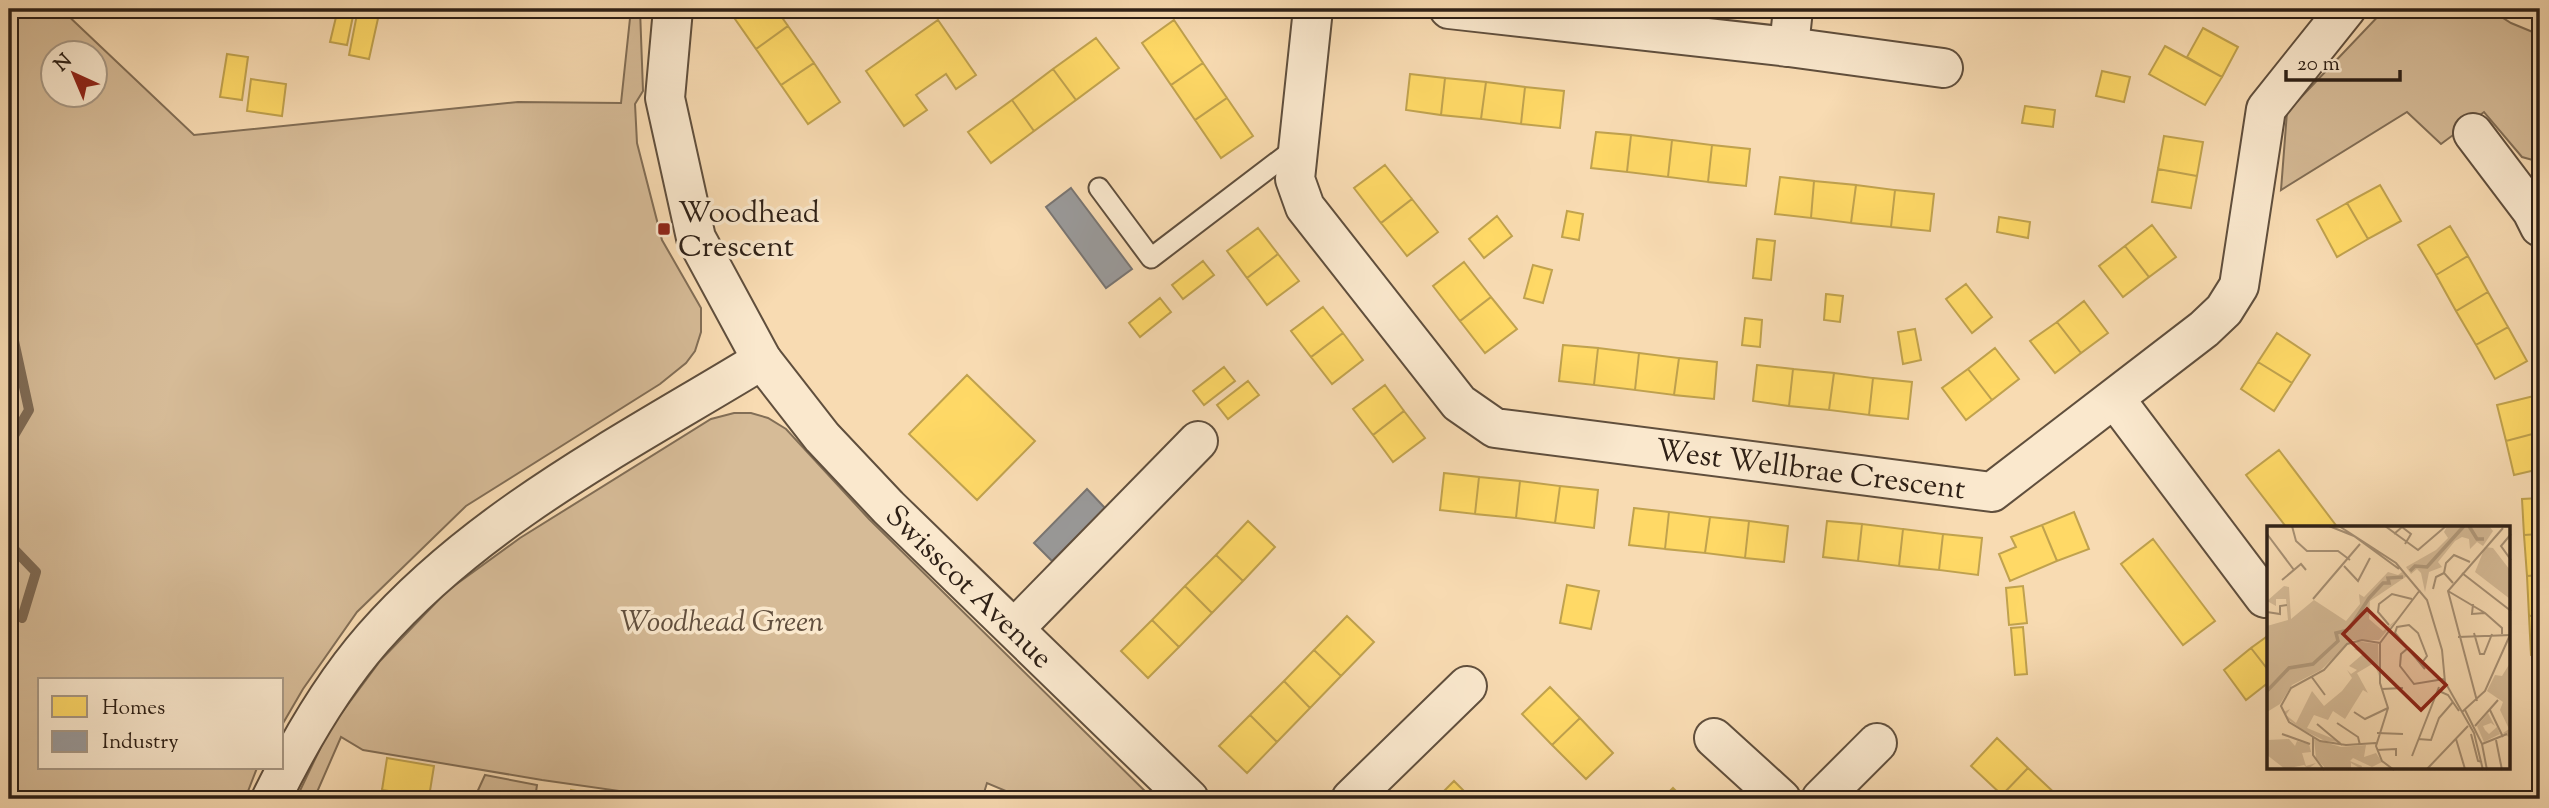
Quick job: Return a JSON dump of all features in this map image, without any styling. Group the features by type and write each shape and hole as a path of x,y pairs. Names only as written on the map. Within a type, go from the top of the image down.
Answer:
{"street":[{"name":"Swisscot Avenue","path":"673,9 665,99 696,238 762,360 822,437 888,507 1189,799"},
{"name":"West Wellbrae Crescent","path":"1314,9 1295,179 1305,207 1459,403 1495,428 1992,492 2115,399 2224,310 2239,286 2266,109 2346,9"},
{"path":"1449,9 1789,47 1943,68"},
{"path":"1789,47 1793,9"},
{"path":"2473,133 2538,215"},
{"path":"271,799 313,721 341,679 398,611 459,554 561,481 762,360"},
{"path":"2115,399 2265,598"},
{"path":"1015,628 1198,441"},
{"path":"1351,799 1467,686"},
{"path":"1714,738 1782,799"},
{"path":"1821,799 1877,743"}],"lane":[{"path":"1099,188 1151,258 1300,145"}],"green space":[{"path":"9,9 61,9 92,38 38,38 38,108 108,108 108,54 194,135 518,102 621,103 631,9 640,9 643,91 635,104 637,143 662,240 701,308 701,332 695,351 686,363 660,384 466,506 357,612 303,689 284,722 284,678 38,678 38,770 256,770 245,799 9,799"},
{"path":"2385,9 2489,9 2511,23 2540,35 2540,162 2522,157 2484,112 2441,144 2407,112 2281,190 2287,112"},
{"name":"Woodhead Green","path":"734,413 751,413 768,418 786,429 869,519 1153,799 1025,799 987,783 982,799 662,799 363,750 341,737 314,799 296,799 329,730 380,661 447,591 520,538 711,419"},
{"path":"485,775 537,785 535,799 474,799"}],"building: Homes":[{"path":"358,9 379,14 369,59 349,55"},
{"path":"530,9 571,9 571,17 530,14"},
{"path":"571,9 616,9 617,17 571,17"},
{"path":"728,9 776,9 788,26 756,49"},
{"path":"337,13 353,16 347,45 330,42"},
{"path":"938,20 976,75 956,89 946,74 916,95 927,110 904,126 866,71"},
{"path":"1174,20 1203,63 1171,85 1142,43"},
{"path":"788,26 814,63 781,85 756,49"},
{"path":"2203,28 2238,47 2222,77 2187,57"},
{"path":"1096,38 1119,68 1076,100 1053,69"},
{"path":"2165,46 2222,77 2205,105 2149,74"},
{"path":"227,54 248,57 242,100 220,97"},
{"path":"814,63 840,102 808,124 781,85"},
{"path":"1203,63 1227,98 1195,120 1171,85"},
{"path":"1053,69 1076,100 1034,131 1012,100"},
{"path":"2102,71 2130,77 2124,102 2096,96"},
{"path":"1410,74 1445,78 1441,115 1406,110"},
{"path":"1445,78 1486,82 1481,119 1441,115"},
{"path":"251,79 286,84 282,116 247,111"},
{"path":"1486,82 1525,87 1521,124 1481,119"},
{"path":"1525,87 1564,91 1560,128 1521,124"},
{"path":"1227,98 1253,136 1221,158 1195,120"},
{"path":"1012,100 1034,131 991,163 968,132"},
{"path":"2025,106 2055,110 2053,127 2022,123"},
{"path":"1596,132 1631,135 1627,172 1591,168"},
{"path":"1631,135 1672,140 1668,177 1627,172"},
{"path":"2164,136 2203,142 2197,176 2158,169"},
{"path":"1672,140 1712,145 1708,182 1668,177"},
{"path":"1712,145 1750,149 1746,186 1708,182"},
{"path":"1385,165 1412,199 1381,223 1354,188"},
{"path":"2158,169 2197,176 2191,208 2152,202"},
{"path":"1780,177 1814,181 1811,218 1775,214"},
{"path":"1814,181 1856,185 1851,223 1811,218"},
{"path":"1856,185 1895,190 1891,227 1851,223"},
{"path":"2380,185 2401,221 2368,239 2347,203"},
{"path":"1895,190 1934,194 1930,231 1891,227"},
{"path":"1412,199 1438,232 1407,256 1381,223"},
{"path":"2347,203 2368,239 2337,257 2317,220"},
{"path":"1567,211 1583,214 1579,240 1562,237"},
{"path":"1497,216 1512,236 1484,258 1469,239"},
{"path":"1999,217 2030,222 2028,238 1997,232"},
{"path":"2152,225 2176,257 2149,277 2125,246"},
{"path":"2450,226 2468,256 2436,275 2418,245"},
{"path":"1258,228 1278,254 1247,278 1227,251"},
{"path":"1757,239 1775,241 1771,280 1753,278"},
{"path":"2125,246 2149,277 2123,297 2099,266"},
{"path":"1278,254 1299,281 1267,305 1247,278"},
{"path":"2468,256 2488,292 2456,311 2436,275"},
{"path":"1203,261 1214,275 1183,299 1172,285"},
{"path":"1464,262 1491,297 1460,321 1433,286"},
{"path":"1533,265 1552,270 1543,303 1524,298"},
{"path":"1966,284 1992,317 1972,333 1946,299"},
{"path":"2488,292 2508,327 2476,345 2456,311"},
{"path":"1826,294 1843,296 1840,322 1824,320"},
{"path":"1491,297 1517,329 1485,353 1460,321"},
{"path":"1160,298 1171,312 1140,337 1129,323"},
{"path":"2084,301 2108,333 2081,353 2057,322"},
{"path":"1323,307 1343,333 1311,357 1291,331"},
{"path":"1745,318 1762,320 1760,347 1742,345"},
{"path":"2057,322 2081,353 2055,373 2030,341"},
{"path":"2508,327 2527,361 2495,379 2476,345"},
{"path":"1915,329 1921,360 1903,364 1898,332"},
{"path":"1343,333 1363,360 1332,384 1311,357"},
{"path":"2277,333 2310,355 2292,383 2258,362"},
{"path":"1563,345 1598,348 1594,385 1559,381"},
{"path":"1598,348 1639,353 1635,390 1594,385"},
{"path":"1995,348 2019,379 1992,400 1968,369"},
{"path":"1639,353 1679,358 1674,395 1635,390"},
{"path":"1679,358 1717,362 1714,399 1674,395"},
{"path":"2258,362 2292,383 2274,411 2241,389"},
{"path":"1757,365 1793,369 1789,406 1753,401"},
{"path":"1224,367 1235,381 1204,405 1193,391"},
{"path":"1793,369 1834,373 1829,410 1789,406"},
{"path":"1968,369 1992,400 1966,420 1942,388"},
{"path":"1834,373 1873,378 1869,415 1829,410"},
{"path":"967,375 1035,441 977,500 909,434"},
{"path":"1873,378 1912,382 1908,419 1869,415"},
{"path":"1248,381 1259,395 1228,419 1217,405"},
{"path":"1385,385 1404,411 1373,435 1353,409"},
{"path":"2538,395 2540,432 2506,441 2497,405"},
{"path":"1404,411 1425,438 1393,462 1373,435"},
{"path":"2540,432 2540,469 2514,475 2506,441"},
{"path":"2279,450 2336,526 2285,526 2246,475"},
{"path":"1444,473 1479,477 1475,514 1440,510"},
{"path":"1479,477 1520,481 1516,518 1475,514"},
{"path":"1520,481 1560,486 1555,523 1516,518"},
{"path":"1560,486 1598,490 1594,528 1555,523"},
{"path":"2540,498 2540,534 2524,535 2522,499"},
{"path":"1634,508 1669,512 1665,549 1629,545"},
{"path":"1669,512 1710,517 1705,553 1665,549"},
{"path":"2074,512 2089,549 2057,561 2042,525"},
{"path":"1710,517 1749,521 1745,558 1705,553"},
{"path":"1248,521 1275,547 1243,581 1216,555"},
{"path":"1749,521 1788,526 1784,562 1745,558"},
{"path":"1827,521 1862,524 1858,561 1823,557"},
{"path":"1862,524 1903,529 1899,566 1858,561"},
{"path":"2042,525 2057,561 2010,581 1999,554 2016,547 2011,537"},
{"path":"1903,529 1943,534 1939,570 1899,566"},
{"path":"1943,534 1982,538 1978,575 1939,570"},
{"path":"2540,534 2540,575 2527,576 2524,535"},
{"path":"2153,539 2215,621 2183,645 2121,564"},
{"path":"1216,555 1243,581 1212,613 1185,586"},
{"path":"2540,575 2540,615 2529,616 2527,576"},
{"path":"1567,585 1599,591 1591,629 1560,623"},
{"path":"1185,586 1212,613 1179,647 1152,620"},
{"path":"2023,586 2027,623 2009,625 2006,588"},
{"path":"2540,615 2540,654 2531,655 2529,616"},
{"path":"1347,616 1374,642 1341,676 1314,650"},
{"path":"1152,620 1179,647 1148,678 1121,651"},
{"path":"2023,627 2027,674 2015,675 2011,628"},
{"path":"2267,636 2267,668 2251,648"},
{"path":"2251,648 2267,668 2267,684 2246,700 2224,670"},
{"path":"1314,650 1341,676 1310,708 1284,681"},
{"path":"1284,681 1310,708 1277,742 1250,715"},
{"path":"1550,687 1580,718 1552,745 1522,714"},
{"path":"1250,715 1277,742 1247,773 1219,746"},
{"path":"1580,718 1613,753 1586,779 1552,745"},
{"path":"1997,738 2028,768 2002,795 1971,766"},
{"path":"387,758 434,766 429,797 382,790"},
{"path":"2028,768 2061,799 2006,799 2002,795"},
{"path":"1454,781 1472,799 1436,799"},
{"path":"1673,788 1684,799 1662,799"},
{"path":"382,790 429,797 429,799 381,799"},
{"path":"571,790 617,798 617,799 569,799"}],"building: Industry":[{"path":"1071,188 1132,269 1106,288 1046,207"},
{"path":"1087,489 1105,508 1052,561 1034,543"}],"waterway":[{"path":"9,318 29,410 9,444"},
{"path":"9,544 36,572 22,618"},
{"path":"9,729 12,723 13,647"}],"place":[{"name":"Woodhead Crescent","path":"664,229"}]}
